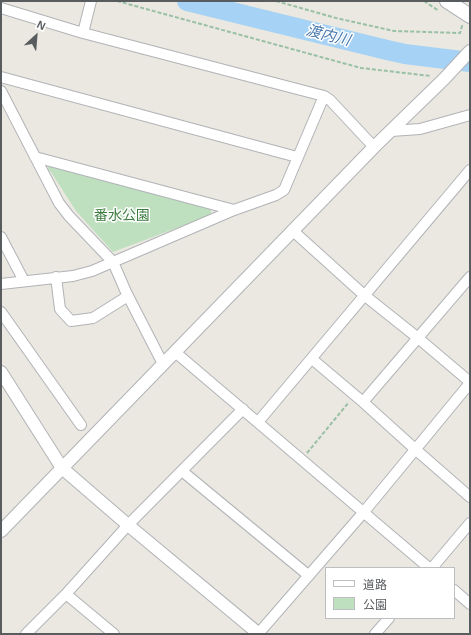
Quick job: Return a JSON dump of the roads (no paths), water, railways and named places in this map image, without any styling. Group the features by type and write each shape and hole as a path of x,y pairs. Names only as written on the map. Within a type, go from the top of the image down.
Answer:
{"main road":[{"path":"445,7 470,16"}],"street":[{"path":"83,33 91,1"},
{"path":"1,8 83,33 324,96 330,100 374,147"},
{"path":"1,531 292,230 444,79 470,51"},
{"path":"1,77 297,157"},
{"path":"1,92 36,156 59,203 69,216 113,262 128,296 163,364"},
{"path":"1,284 73,276 92,271 234,210 276,195 284,190 324,96"},
{"path":"391,131 420,129 470,115"},
{"path":"36,156 234,210"},
{"path":"258,422 470,170"},
{"path":"1,372 62,468 258,634 362,513 470,383 418,338 364,295 292,230"},
{"path":"1,237 24,281"},
{"path":"56,278 60,309 71,321 93,318 128,296"},
{"path":"359,399 418,338 470,278"},
{"path":"1,312 81,425"},
{"path":"175,352 362,513 429,567"},
{"path":"312,359 470,497"},
{"path":"26,634 66,594 128,525 243,409"},
{"path":"182,471 308,575"},
{"path":"431,567 470,523"},
{"path":"455,591 470,604"},
{"path":"66,594 114,634"},
{"path":"375,634 388,619"}],"waterway":[{"name":"渡内川","path":"187,1 405,54 470,62"}],"park label":[{"name":"番水公園","path":"122,216"}]}
